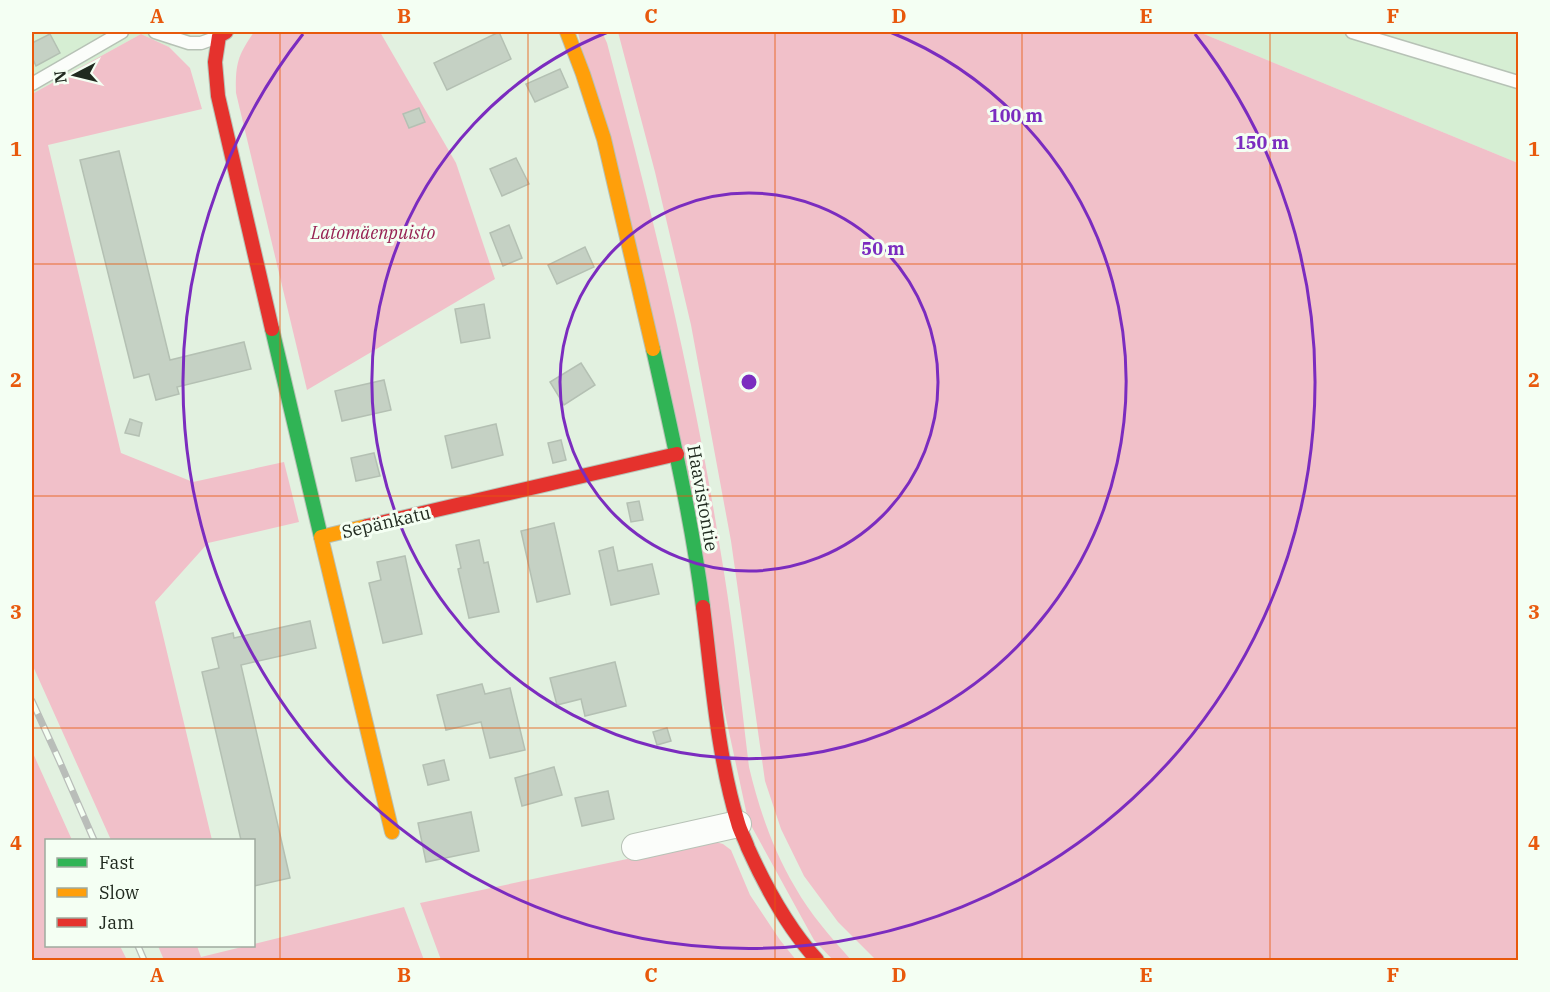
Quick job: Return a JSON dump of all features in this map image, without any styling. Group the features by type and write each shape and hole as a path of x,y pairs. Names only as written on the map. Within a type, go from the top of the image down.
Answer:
{"street":[{"name":"Haavistontie","path":"567,32 604,139 677,454 699,575 723,763 738,824 758,870 779,908 817,960"},
{"path":"223,34 214,62 218,96 321,537"},
{"name":"Sepänkatu","path":"392,832 321,537 677,454"},
{"path":"635,847 738,824"}],"lane":[{"path":"32,84 122,32"},
{"path":"155,32 189,43 201,43 223,34"},
{"path":"1352,32 1518,82"}],"shaded area":[{"path":"32,32 194,32 169,47 141,34 32,94"},
{"path":"1199,32 1518,32 1518,163"}],"green space":[{"name":"Latomäenpuisto","path":"254,32 380,32 456,163 495,279 307,390 236,93 239,60"},
{"path":"578,32 602,32 607,43 669,291 708,479 736,654 749,767 757,798 773,844 795,887 814,916 851,960 833,960 814,940 748,820"},
{"path":"618,32 1199,32 1518,163 1518,960 876,960 838,922 804,876 781,829 765,781 731,541 691,325 655,172"},
{"path":"141,34 169,47 190,68 202,109 48,145 121,453 193,482 284,462 299,522 208,543 155,602 212,839 111,839 32,664 32,94"},
{"path":"32,751 72,839 45,839 45,947 120,947 127,960 32,960"},
{"path":"712,841 723,844 731,850 750,895 796,960 441,960 420,903"},
{"path":"404,907 424,960 164,960 158,947 197,947 201,957 242,947 255,947 255,944"}],"building":[{"path":"499,32 511,59 447,90 434,63"},
{"path":"50,34 60,53 36,66 32,57 32,43"},
{"path":"560,69 568,87 535,102 526,84"},
{"path":"419,108 425,122 409,128 403,114"},
{"path":"119,151 170,360 244,342 251,369 177,387 179,394 156,400 149,374 134,378 80,160"},
{"path":"516,158 529,184 502,196 490,169"},
{"path":"509,225 522,258 503,266 490,233"},
{"path":"585,247 594,267 557,284 548,265"},
{"path":"484,304 490,338 461,343 455,309"},
{"path":"581,363 595,385 564,405 550,382"},
{"path":"384,380 391,410 342,421 335,391"},
{"path":"130,419 142,423 139,436 125,433"},
{"path":"496,424 503,455 452,468 445,436"},
{"path":"561,440 566,460 553,463 548,443"},
{"path":"374,453 380,476 356,481 351,458"},
{"path":"639,501 643,520 631,522 627,503"},
{"path":"554,523 570,594 537,602 521,531"},
{"path":"479,540 484,563 488,562 499,612 469,618 458,569 461,568 456,545"},
{"path":"613,547 618,571 652,564 659,594 611,605 599,551"},
{"path":"405,556 422,634 383,643 369,583 381,580 377,562"},
{"path":"310,621 316,648 241,665 290,878 255,886 255,839 241,839 202,672 219,668 212,638 233,633 234,638"},
{"path":"615,662 626,706 585,716 581,699 557,705 550,678"},
{"path":"482,684 485,694 510,688 525,750 490,758 481,722 446,730 437,695"},
{"path":"667,728 671,741 657,745 653,732"},
{"path":"444,760 449,780 428,785 423,765"},
{"path":"554,767 562,795 522,806 515,778"},
{"path":"608,791 614,819 582,826 575,798"},
{"path":"471,812 479,851 426,862 418,823"}],"railway":[{"path":"32,701 94,839"},
{"path":"138,947 144,960"}],"traffic: fast":[{"path":"272,329 321,537"},
{"path":"653,349 687,510 703,607"}],"traffic: slow":[{"path":"567,32 604,139 653,349"},
{"path":"367,526 321,537 392,832"}],"traffic: jam":[{"path":"226,32 219,36 215,62 218,96 272,329"},
{"path":"367,526 677,454"},
{"path":"703,607 720,743 739,826 778,907 817,960"}]}
